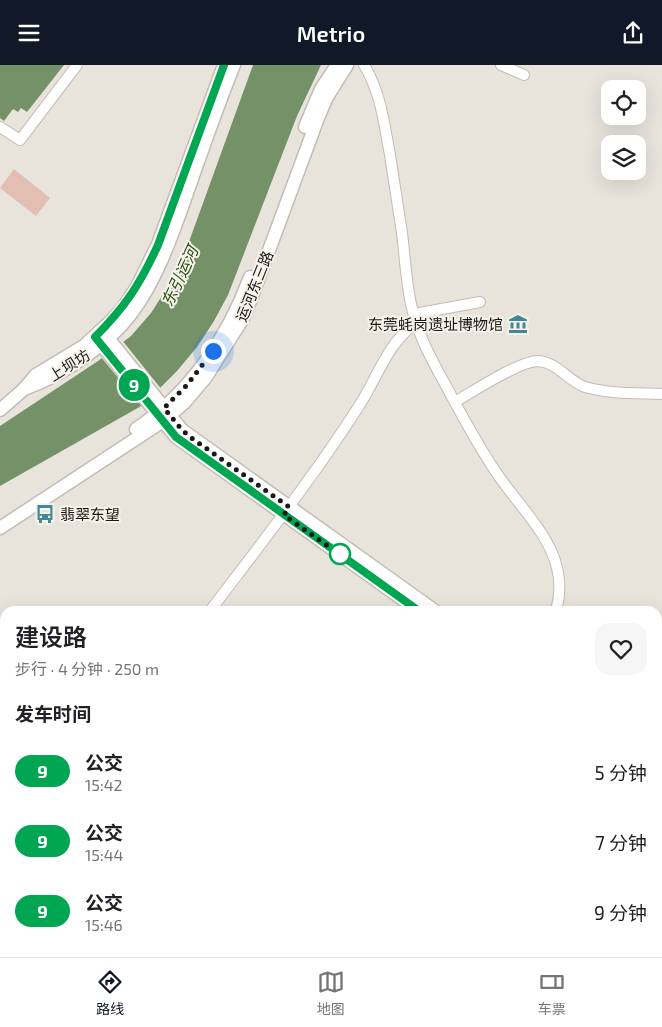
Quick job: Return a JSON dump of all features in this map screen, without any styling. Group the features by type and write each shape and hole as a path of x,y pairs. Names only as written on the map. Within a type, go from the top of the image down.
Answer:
{"street":[{"path":"0,127 20,140 76,65"},
{"name":"上坝坊","path":"104,340 148,266 224,65"},
{"name":"上坝坊","path":"0,410 24,389 41,383 91,353 131,314 156,273 172,235 234,65"},
{"name":"运河东三路","path":"0,529 160,410 200,369 245,292 311,110 336,65"},
{"name":"运河东三路","path":"0,520 160,410 184,403 206,377 242,320 318,118 327,97 347,65"},
{"path":"364,65 373,79 382,110 415,318 429,354 482,452 503,482 537,524 548,543 556,563 559,584 557,606"},
{"path":"501,65 524,75"},
{"path":"214,606 286,511 358,409 391,347 415,318 480,302"},
{"path":"104,340 160,410 176,437 428,606"},
{"path":"454,402 518,367 538,361 555,367 574,382 585,387 610,392 662,394"},
{"path":"286,511 412,606"}],"shaded area":[{"path":"14,169 50,198 36,216 0,188"}],"water":[{"path":"0,65 64,65 27,112 21,108 18,112 13,109 4,121 0,118"},
{"name":"东引运河","path":"253,65 321,65 297,116 228,295 214,321 197,347 177,371 143,405 0,486 0,426 98,361 131,336 151,313 167,288 186,250"}],"pier":[{"path":"122,340 162,390 143,408 100,356"}],"bus line":[{"name":"9","path":"224,65 158,245 137,287 123,307 95,337 176,437 412,606"}],"place":[{"name":"东莞蚝岗遗址博物馆","path":"518,324"},
{"name":"翡翠东望","path":"45,514"}],"route":[{"path":"213,351 187,385 164,408 182,430 193,439 289,507 284,515 342,556 340,554"}]}
